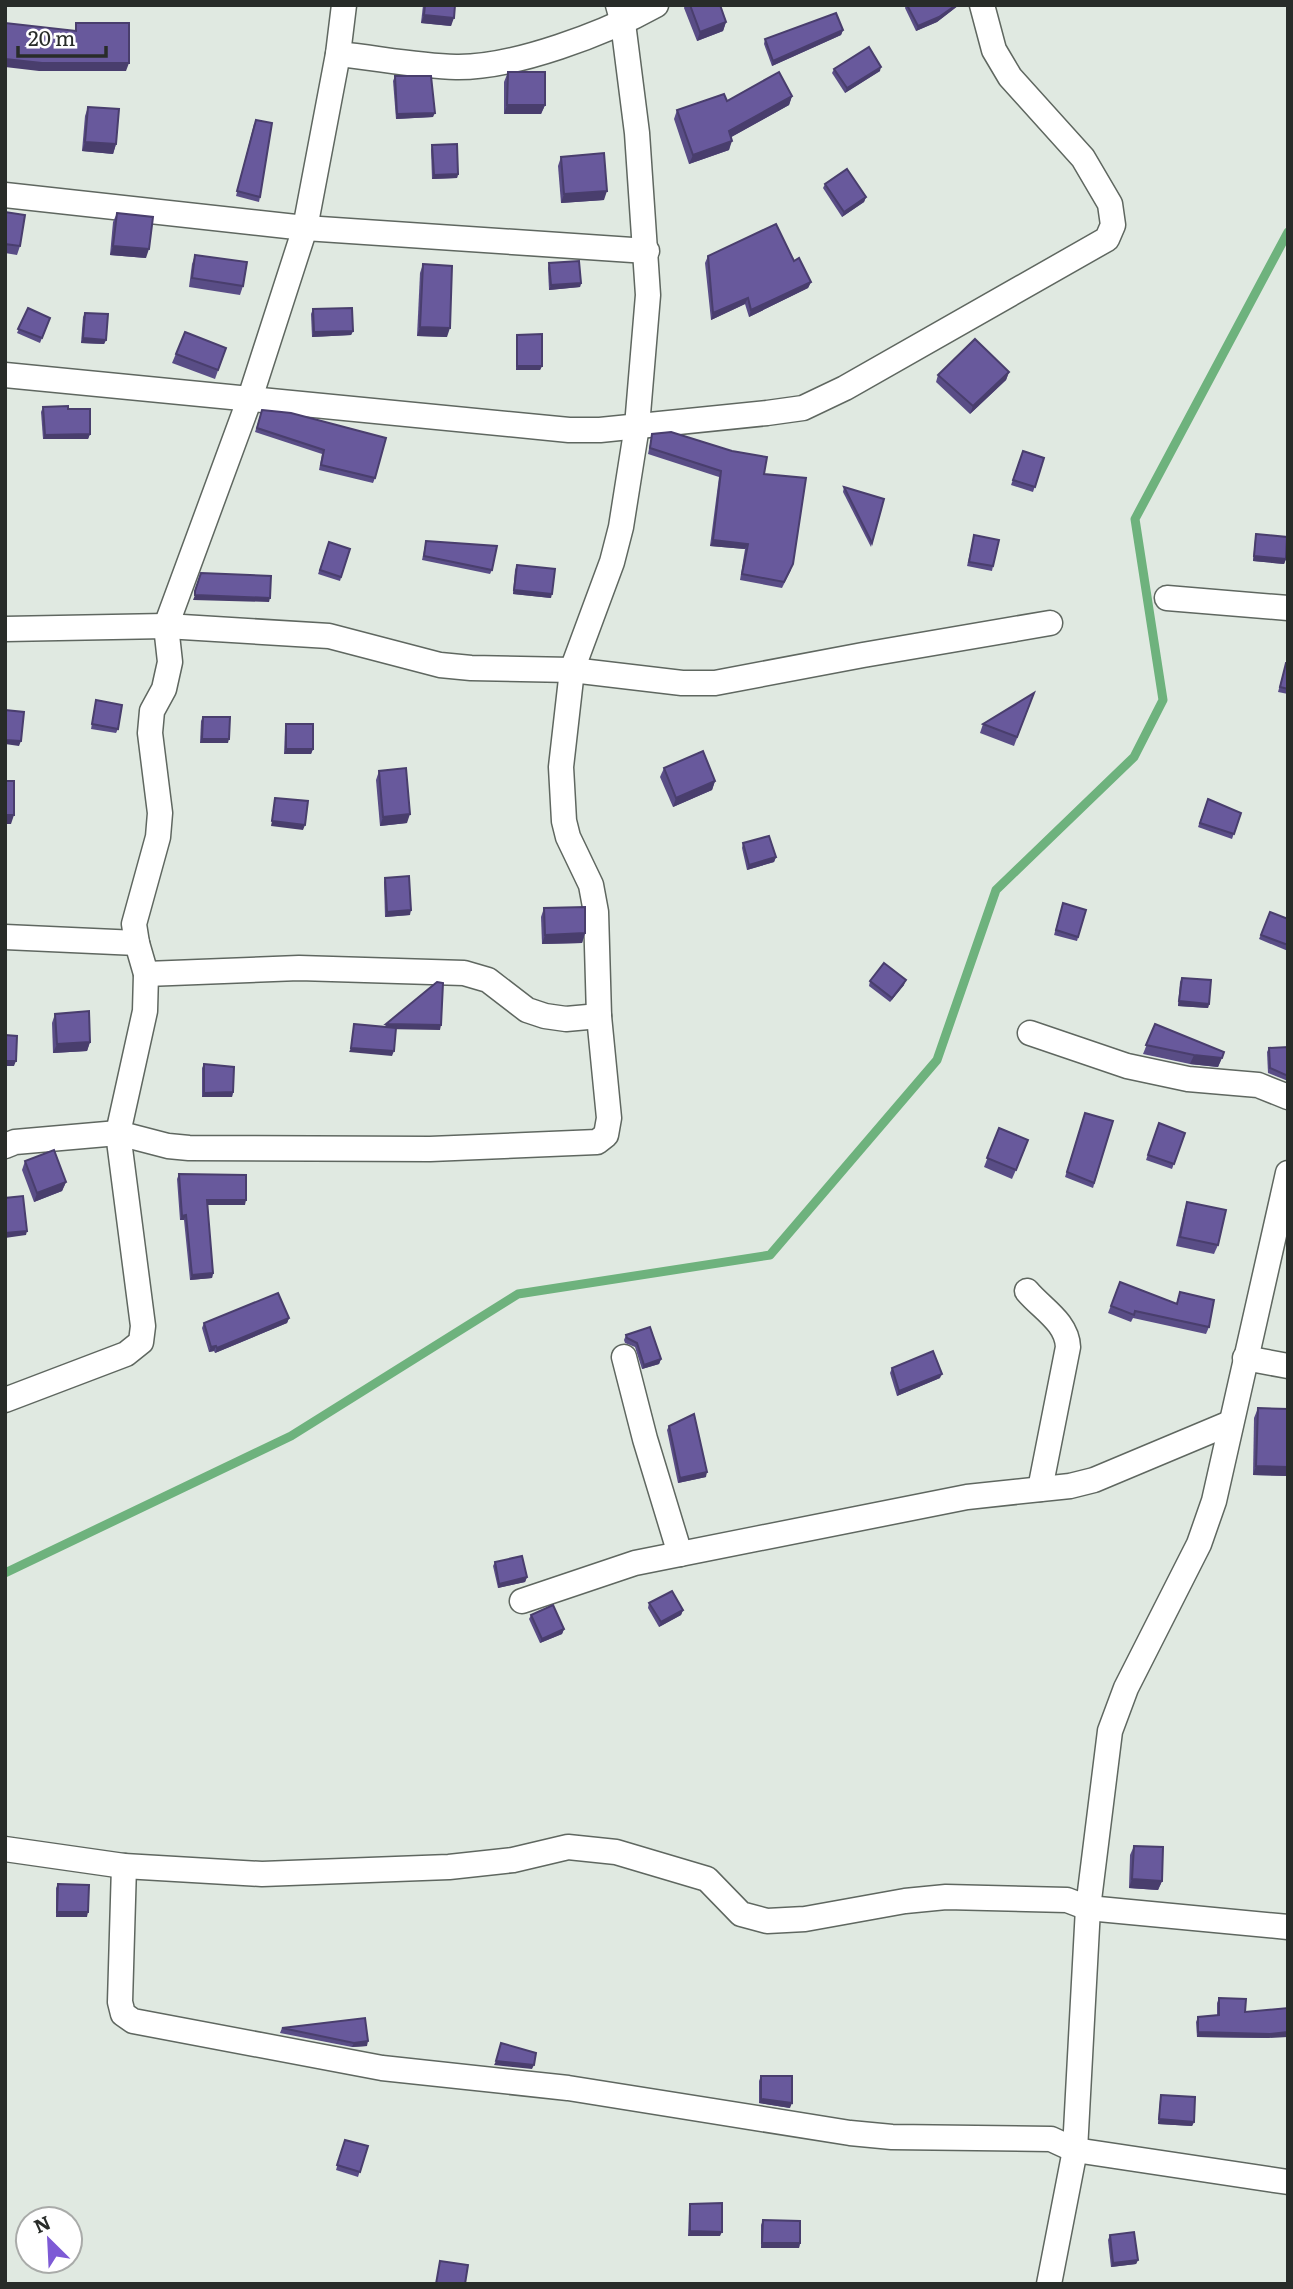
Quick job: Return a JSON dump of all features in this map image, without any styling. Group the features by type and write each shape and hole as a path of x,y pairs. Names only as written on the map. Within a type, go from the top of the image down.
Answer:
{"street":[{"path":"5,1400 126,1354 141,1342 143,1326 118,1133 145,1011 146,974 134,924 158,837 160,813 150,733 152,711 164,689 170,662 166,626 250,398 305,228 338,54 344,5"},
{"path":"338,54 458,67 503,61 560,46 620,14 656,5"},
{"path":"5,375 569,430 637,426 803,408 845,388 1107,239 1113,225 1110,204 1083,158 1010,77 994,50 982,5"},
{"path":"5,1146 15,1142 118,1133 168,1146 189,1148 430,1149 597,1142 606,1135 609,1118 599,1016 596,912 591,885 568,837 564,821 561,767 572,670 612,562 621,527 637,426 648,295 637,133 620,14"},
{"path":"5,195 305,228 647,251"},
{"path":"1167,597 1288,608"},
{"path":"5,629 166,626 329,636 450,666 572,670 715,683 863,654 1049,623"},
{"path":"5,937 137,943"},
{"path":"146,974 299,968 464,973 488,980 527,1010 545,1017 566,1019 599,1016"},
{"path":"1030,1033 1127,1066 1188,1079 1258,1085 1288,1097"},
{"path":"1049,2284 1075,2150 1088,1908 1110,1731 1126,1688 1199,1544 1214,1501 1288,1173"},
{"path":"1027,1291 1063,1327 1068,1336 1040,1489"},
{"path":"624,1357 645,1439 680,1554"},
{"path":"1245,1358 1288,1366"},
{"path":"522,1601 635,1563 967,1497 1070,1486 1094,1480 1230,1423"},
{"path":"5,1850 124,1866 262,1874 449,1867 513,1860 568,1847 616,1852 707,1879 741,1914 767,1921 805,1919 905,1901 946,1897 1067,1900 1088,1908 1288,1927"},
{"path":"124,1866 120,2002 123,2014 133,2021 382,2068 568,2088 850,2133 892,2137 1051,2139 1075,2150 1288,2182"}],"building":[{"path":"425,5 455,5 454,18 424,15"},
{"path":"690,5 720,5 726,22 700,32"},
{"path":"907,5 956,5 939,17 918,26"},
{"path":"836,13 843,30 773,61 765,39"},
{"path":"5,23 76,31 76,23 129,23 129,63 42,63 5,59"},
{"path":"869,47 881,67 847,88 834,69"},
{"path":"508,72 545,72 545,105 507,105"},
{"path":"779,72 792,96 729,131 732,141 693,155 677,110 724,94 727,101"},
{"path":"395,76 431,76 435,113 397,114"},
{"path":"88,107 119,109 116,144 85,142"},
{"path":"256,120 272,123 260,197 237,191"},
{"path":"457,144 458,174 434,175 432,145"},
{"path":"604,153 607,191 564,194 561,157"},
{"path":"847,169 866,197 844,212 825,184"},
{"path":"5,212 25,215 20,246 5,244"},
{"path":"117,213 153,217 149,249 113,246"},
{"path":"776,224 794,261 799,258 811,282 751,310 748,298 713,313 708,256"},
{"path":"195,255 247,262 243,286 192,278"},
{"path":"579,261 581,283 551,285 549,263"},
{"path":"423,264 452,266 450,328 420,327"},
{"path":"28,308 50,318 42,338 18,329"},
{"path":"352,308 353,331 314,332 313,309"},
{"path":"85,313 108,314 106,340 83,338"},
{"path":"185,332 226,348 218,370 176,354"},
{"path":"542,334 542,366 517,366 517,335"},
{"path":"975,339 1009,372 973,406 938,375"},
{"path":"68,406 68,409 90,409 90,434 45,435 43,407"},
{"path":"262,410 291,413 386,438 375,478 321,465 324,450 257,428"},
{"path":"671,432 732,451 767,457 764,474 806,478 793,564 784,582 742,574 748,544 713,540 721,471 650,448 652,434"},
{"path":"1023,451 1044,458 1035,487 1013,480"},
{"path":"844,487 884,499 872,543"},
{"path":"1256,534 1287,537 1286,559 1254,556"},
{"path":"974,535 999,540 993,566 969,562"},
{"path":"426,541 497,546 492,570 424,556"},
{"path":"329,542 350,549 341,577 320,570"},
{"path":"517,565 555,569 552,594 514,590"},
{"path":"201,573 271,576 270,598 195,595"},
{"path":"1288,663 1288,689 1280,687"},
{"path":"1034,693 1017,737 983,724"},
{"path":"96,700 122,705 118,729 92,724"},
{"path":"5,710 24,712 21,741 5,740"},
{"path":"203,717 230,717 229,739 202,739"},
{"path":"286,724 313,724 313,749 286,749"},
{"path":"703,751 715,781 676,798 664,768"},
{"path":"406,768 410,814 383,817 379,771"},
{"path":"5,781 14,781 14,815 5,815"},
{"path":"275,798 308,801 305,825 272,821"},
{"path":"1208,799 1241,813 1234,834 1200,823"},
{"path":"769,836 776,857 749,865 743,843"},
{"path":"409,876 411,910 387,912 385,878"},
{"path":"1063,903 1086,910 1078,937 1056,930"},
{"path":"585,907 585,933 545,935 544,908"},
{"path":"1270,912 1288,919 1288,945 1261,935"},
{"path":"884,963 906,980 892,998 870,981"},
{"path":"1182,978 1211,980 1209,1004 1179,1001"},
{"path":"437,982 443,983 441,1025 386,1024"},
{"path":"89,1011 90,1042 57,1044 55,1014"},
{"path":"354,1024 396,1028 394,1051 351,1048"},
{"path":"1155,1024 1224,1052 1222,1058 1146,1045"},
{"path":"5,1035 17,1036 16,1061 5,1061"},
{"path":"1288,1047 1288,1076 1270,1068 1269,1048"},
{"path":"204,1064 234,1067 233,1092 204,1093"},
{"path":"1085,1113 1113,1121 1094,1183 1067,1172"},
{"path":"1159,1123 1185,1133 1174,1164 1148,1155"},
{"path":"999,1128 1028,1140 1016,1170 987,1158"},
{"path":"54,1150 66,1182 37,1193 25,1161"},
{"path":"179,1174 246,1175 246,1200 207,1200 213,1273 192,1275 186,1215 182,1216"},
{"path":"23,1196 27,1231 5,1233 5,1198"},
{"path":"1187,1202 1226,1210 1218,1245 1180,1237"},
{"path":"1120,1282 1177,1304 1180,1292 1214,1300 1209,1327 1135,1311 1134,1315 1111,1306"},
{"path":"278,1293 289,1318 217,1348 211,1347 204,1323"},
{"path":"650,1327 661,1359 644,1365 637,1343 626,1335"},
{"path":"933,1351 942,1374 899,1391 892,1368"},
{"path":"1258,1408 1288,1409 1288,1467 1256,1466"},
{"path":"694,1414 707,1472 680,1478 669,1426"},
{"path":"522,1556 527,1577 499,1584 495,1562"},
{"path":"672,1591 683,1610 661,1622 649,1603"},
{"path":"553,1605 564,1629 542,1639 531,1615"},
{"path":"1134,1846 1163,1847 1162,1881 1132,1879"},
{"path":"58,1884 89,1885 88,1912 57,1912"},
{"path":"1219,1998 1246,1999 1245,2012 1288,2008 1288,2032 1198,2032 1198,2017 1219,2015"},
{"path":"365,2018 368,2041 354,2043 282,2028"},
{"path":"501,2043 536,2053 534,2065 496,2061"},
{"path":"761,2076 792,2076 792,2103 761,2099"},
{"path":"1161,2095 1195,2097 1194,2122 1159,2119"},
{"path":"345,2140 368,2146 360,2172 337,2165"},
{"path":"722,2203 722,2232 690,2231 690,2204"},
{"path":"763,2220 800,2221 800,2243 762,2243"},
{"path":"1134,2232 1138,2260 1113,2263 1110,2235"},
{"path":"440,2261 468,2265 465,2284 436,2284"}],"waterway":[{"path":"5,1573 291,1436 518,1294 770,1255 937,1060 996,890 1134,757 1163,700 1135,519 1288,232"}]}
